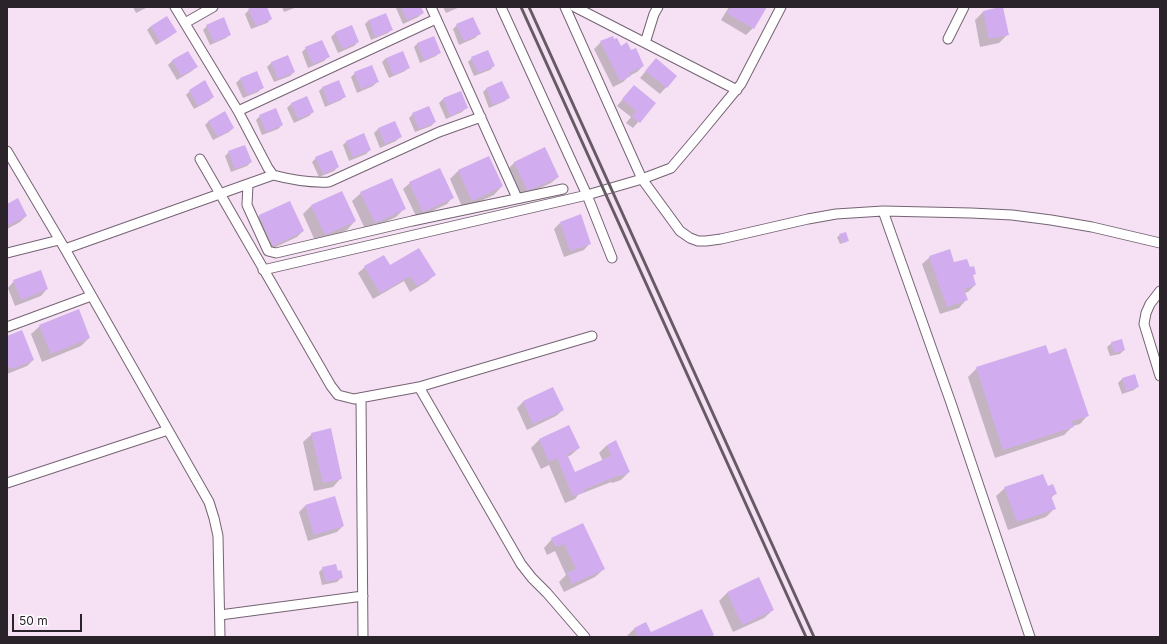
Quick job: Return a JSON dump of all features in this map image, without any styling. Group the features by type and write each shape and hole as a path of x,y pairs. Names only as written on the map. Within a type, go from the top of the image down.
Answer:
{"street":[{"path":"175,7 238,111 273,175"},
{"path":"185,23 213,7"},
{"path":"431,7 517,198"},
{"path":"501,7 587,195 612,258"},
{"path":"566,7 642,179 680,231 690,238 698,241 721,239 836,214 883,211 1012,215 1092,227 1160,244"},
{"path":"575,7 736,90"},
{"path":"645,43 654,14 658,7"},
{"path":"263,270 587,195 642,179 671,168 741,84 782,7"},
{"path":"948,39 964,7"},
{"path":"238,111 436,19"},
{"path":"65,249 273,175 288,179 329,182 438,132 481,117"},
{"path":"7,150 209,502 218,536 220,637"},
{"path":"200,158 263,270 331,386 338,395 354,399 419,387 592,336"},
{"path":"248,184 247,205 268,251 276,253 412,221 563,189"},
{"path":"883,211 1030,637"},
{"path":"7,253 59,240"},
{"path":"1160,292 1148,308 1144,324 1160,376"},
{"path":"7,327 92,296"},
{"path":"419,387 522,564 532,578 585,637"},
{"path":"361,398 363,637"},
{"path":"7,483 167,428"},
{"path":"220,615 363,596"}],"building":[{"path":"252,7 267,7 272,19 256,26 248,9"},
{"path":"401,7 421,7 424,13 407,20"},
{"path":"731,7 767,7 754,29 727,13"},
{"path":"1003,7 1009,35 989,39 983,11"},
{"path":"386,13 393,30 375,37 369,20"},
{"path":"167,16 177,32 160,42 151,26"},
{"path":"224,17 231,35 214,42 206,25"},
{"path":"473,17 481,34 464,41 456,24"},
{"path":"352,25 359,42 342,49 335,32"},
{"path":"434,36 441,53 424,60 417,43"},
{"path":"613,36 614,39 617,38 621,46 627,42 631,50 636,48 644,66 629,73 631,76 620,81 600,41"},
{"path":"322,40 330,57 313,64 305,47"},
{"path":"488,50 495,66 478,73 471,57"},
{"path":"188,51 198,67 181,76 172,60"},
{"path":"403,51 410,68 393,75 386,58"},
{"path":"288,55 295,72 278,79 271,62"},
{"path":"656,58 677,76 667,88 645,71"},
{"path":"372,65 379,82 361,89 354,72"},
{"path":"257,71 264,88 247,95 240,78"},
{"path":"205,80 214,97 198,106 189,90"},
{"path":"339,80 346,97 329,104 322,87"},
{"path":"502,81 510,98 493,105 486,88"},
{"path":"634,85 656,103 640,123 632,116 636,111 622,99"},
{"path":"461,91 468,108 450,116 443,98"},
{"path":"307,96 314,112 298,119 291,103"},
{"path":"429,106 436,122 419,129 412,113"},
{"path":"276,108 283,125 266,132 259,115"},
{"path":"225,111 234,128 218,137 208,121"},
{"path":"395,121 402,137 385,144 378,128"},
{"path":"364,133 371,150 353,157 346,141"},
{"path":"245,145 252,162 235,169 228,151"},
{"path":"545,147 559,177 527,190 514,162"},
{"path":"332,150 339,167 323,174 315,157"},
{"path":"489,156 503,186 472,201 458,170"},
{"path":"440,168 454,198 423,212 409,182"},
{"path":"392,178 406,209 375,223 360,192"},
{"path":"342,191 356,221 325,235 311,205"},
{"path":"18,198 27,216 7,226 7,204"},
{"path":"290,201 304,231 273,246 259,215"},
{"path":"581,214 591,244 570,251 560,222"},
{"path":"846,232 849,241 842,243 839,234"},
{"path":"419,248 436,275 417,286 410,276 380,293 364,266 384,255 390,265"},
{"path":"950,249 954,262 967,259 970,267 974,266 976,274 973,275 976,285 964,289 968,300 947,307 929,256"},
{"path":"41,270 48,289 21,300 13,280"},
{"path":"79,309 90,338 51,354 39,325"},
{"path":"22,330 34,360 13,369 12,367 9,368 7,363 7,336"},
{"path":"1122,339 1125,350 1114,353 1111,342"},
{"path":"1046,345 1049,354 1066,348 1089,416 1072,421 1074,427 1003,450 976,367"},
{"path":"1135,374 1139,387 1126,391 1122,378"},
{"path":"553,387 564,410 533,424 523,401"},
{"path":"569,425 580,448 567,454 575,472 611,456 607,445 616,440 630,472 583,490 584,492 573,496 557,458 549,462 539,439"},
{"path":"331,428 342,479 323,483 311,433"},
{"path":"1043,474 1048,486 1053,484 1057,494 1051,496 1056,509 1017,522 1004,487"},
{"path":"335,496 344,526 314,535 305,505"},
{"path":"583,523 605,569 572,584 567,573 576,569 564,544 556,547 551,538"},
{"path":"336,564 338,571 341,570 343,578 326,582 322,567"},
{"path":"759,577 774,610 742,625 727,592"},
{"path":"702,609 714,635 710,637 638,637 634,628 646,622 651,632"}],"railway":[{"path":"521,7 806,637"},
{"path":"529,7 814,637"}]}
